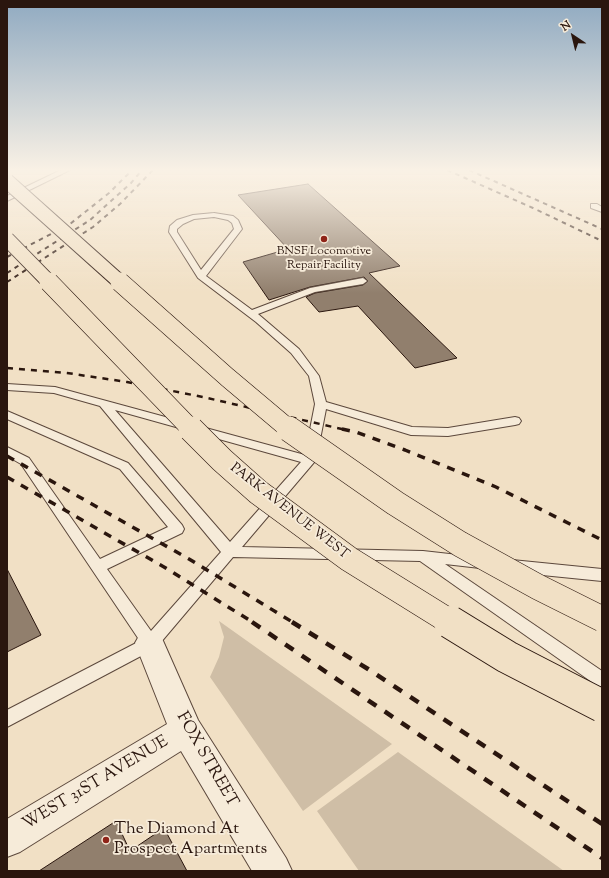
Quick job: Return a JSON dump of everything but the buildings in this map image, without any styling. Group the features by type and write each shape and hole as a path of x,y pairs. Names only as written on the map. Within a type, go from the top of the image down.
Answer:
{"main road":[{"path":"40,211 227,378 292,431 395,503 460,544 538,587 602,619"},
{"name":"PARK AVENUE WEST","path":"7,238 187,425 222,460 258,492 349,559 398,591 507,657 602,706"}],"street":[{"name":"FOX STREET","path":"150,643 186,730 273,871"},
{"name":"WEST 31ST AVENUE","path":"7,839 186,730"}],"lane":[{"path":"7,719 150,643 310,460 321,404 314,376 295,351 201,276 173,232 173,228 180,222 201,216 223,216 235,222 238,226 237,232 201,276"},
{"path":"250,314 313,290 363,281"},
{"path":"7,387 54,390 310,460"},
{"path":"104,404 230,552 423,556 602,576"},
{"path":"321,404 411,431 448,432 515,421"},
{"path":"7,415 124,466 177,529 98,567"},
{"path":"7,451 25,461 150,643"},
{"path":"423,556 602,680"}],"shaded area":[{"path":"219,621 392,744 303,811 210,677 219,657 224,637"},
{"path":"398,752 564,871 359,871 317,811"}],"railway":[{"path":"7,257 70,224 86,211"},
{"path":"7,273 90,220 100,211"},
{"path":"7,282 93,227 112,211"},
{"path":"539,211 602,241"},
{"path":"561,211 602,229"},
{"path":"7,368 67,373 127,382 203,397 346,430"},
{"path":"342,429 356,432 405,450 496,487 602,540"},
{"path":"7,456 189,559 294,623"},
{"path":"7,477 164,567 254,623"},
{"path":"252,622 602,858"},
{"path":"292,622 368,669 602,824"}],"place":[{"name":"BNSF Locomotive Repair Facility","path":"324,239"},
{"name":"The Diamond At Prospect Apartments","path":"106,840"}]}
